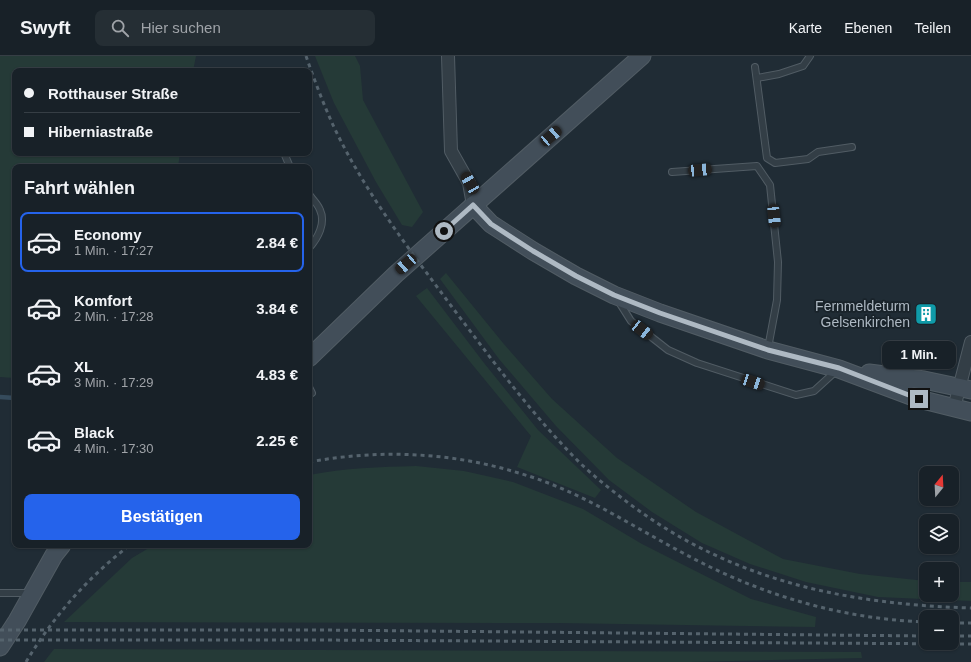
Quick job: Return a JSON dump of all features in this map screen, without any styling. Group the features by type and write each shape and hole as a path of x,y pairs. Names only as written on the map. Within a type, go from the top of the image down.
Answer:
{"main road":[{"path":"312,352 396,274 642,56"},
{"path":"473,205 491,224 576,276 614,295 667,315 768,350 839,368 924,380 965,389"},
{"path":"839,368 919,399 971,412"},
{"path":"0,647 18,621 54,555 60,548"}],"street":[{"path":"448,56 451,151 470,183 473,205"},
{"path":"954,408 965,389 971,342"}],"lane":[{"path":"757,78 779,74 802,66 810,56"},
{"path":"756,67 767,158 775,163 808,159 818,152 852,147"},
{"path":"672,172 757,166 770,185 778,262 777,300 768,350"},
{"path":"312,198 320,210 322,223 316,240 312,245"},
{"path":"614,295 631,322 668,350 697,363 796,395 814,391 839,368"},
{"path":"0,593 33,593"}],"green space":[{"path":"0,56 196,56 194,68 12,68 12,156 180,156 178,164 12,164 12,378 0,377"},
{"path":"315,56 355,56 360,66 363,100 423,212 412,227 402,225 376,182 334,103"},
{"path":"446,273 503,343 552,399 617,458 696,512 783,559 860,574 919,580 919,599 878,597 806,582 750,564 702,543 652,512 609,480 556,426 499,359 440,279"},
{"path":"427,288 484,363 538,430 601,490 595,498 517,467 531,436 416,296"},
{"path":"416,466 464,471 513,482 583,509 642,544 751,599 816,617 815,627 558,623 64,622 132,558 149,548 312,548 312,475 376,467"},
{"path":"959,582 971,582 971,601 959,600"},
{"path":"54,649 861,652 862,658 692,662 44,662"}],"waterway":[{"path":"0,397 12,398"}],"railway":[{"path":"306,56 310,68"},
{"path":"312,73 333,125 345,149 388,219 452,307 514,388 563,446 599,480 631,505 670,531 710,553 751,570 792,584 835,594 924,606 971,608"},
{"path":"312,462 363,455 390,454 443,457 496,467 543,481 584,499 711,568 770,592 831,610 862,616 919,622"},
{"path":"26,662 36,645 72,599 100,570 126,548"},
{"path":"959,623 971,623"},
{"path":"0,630 321,630 919,636"},
{"path":"959,636 971,636"},
{"path":"0,640 317,640 971,644"}],"place":[{"name":"Fernmeldeturm Gelsenkirchen","path":"926,314"}],"route":[{"path":"444,231 473,205 491,224 533,251 576,276 614,295 660,313 768,350 839,368 919,399"}]}
